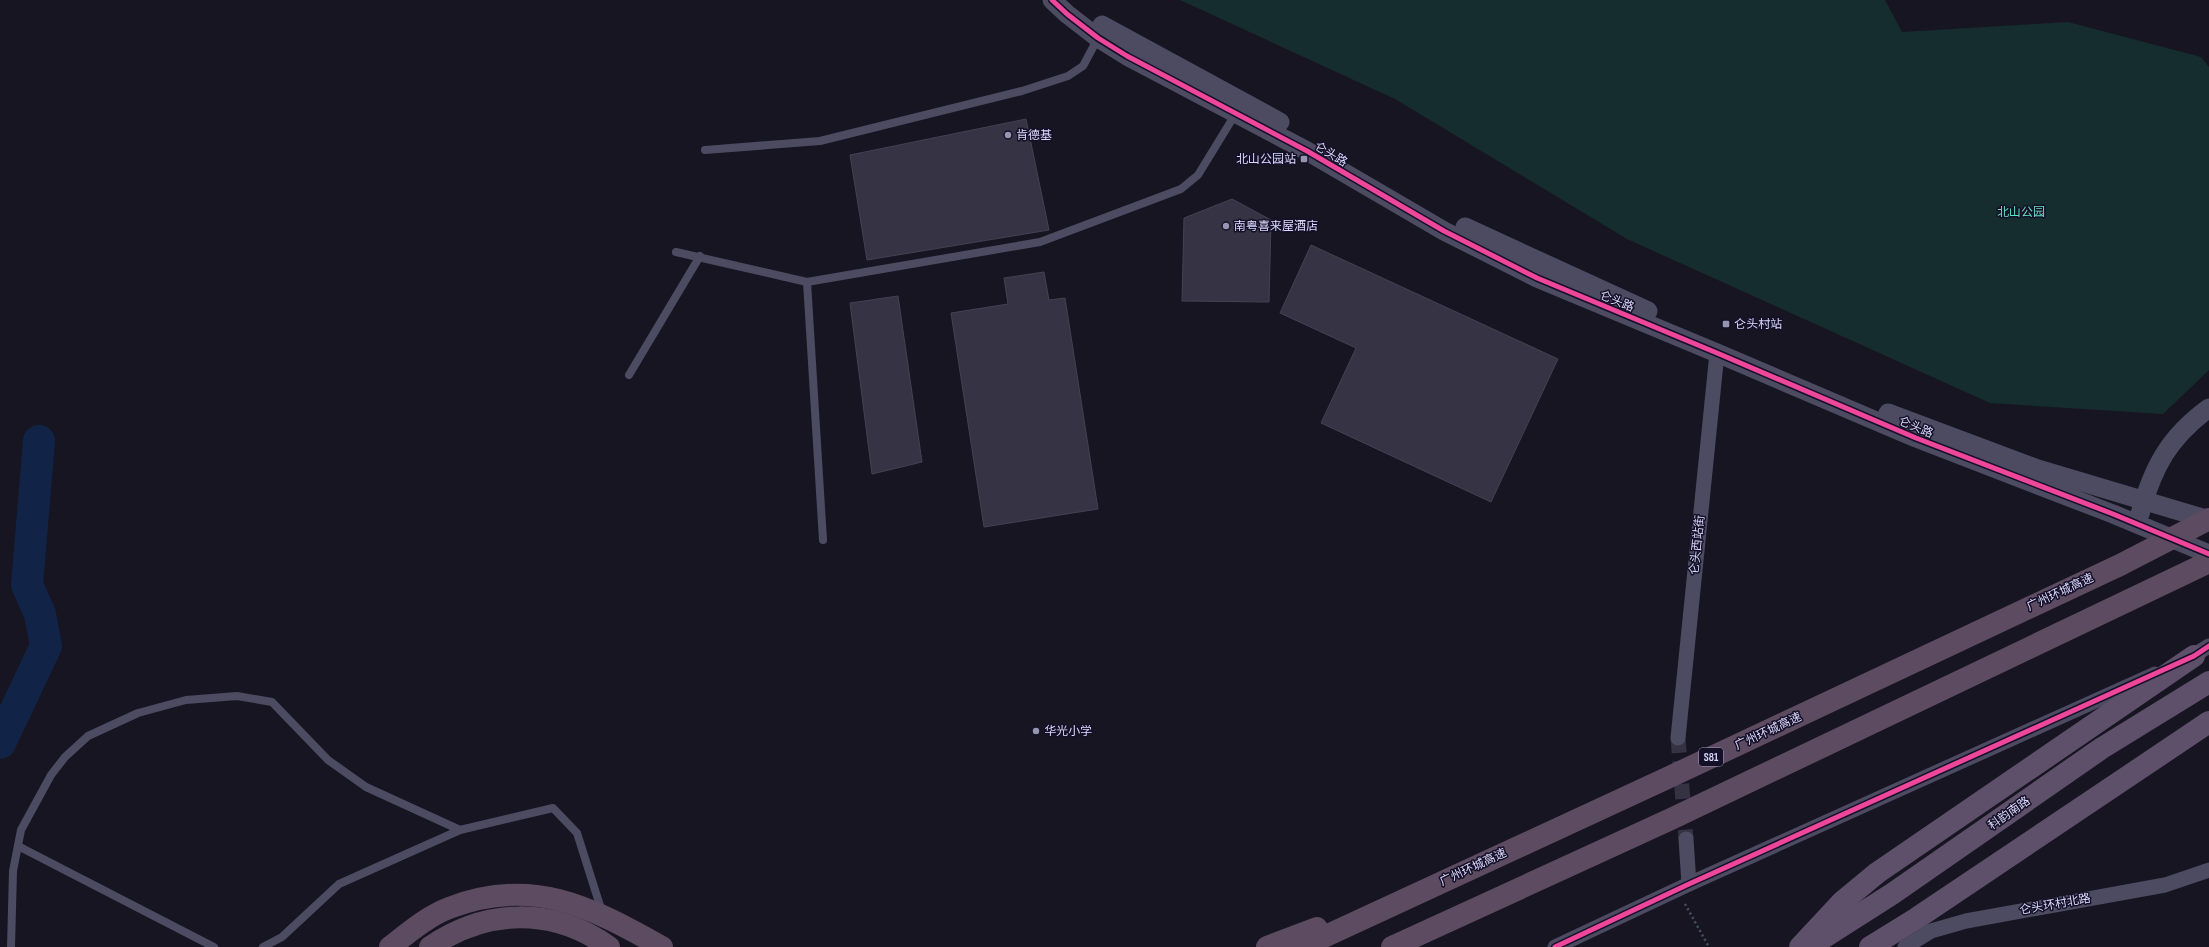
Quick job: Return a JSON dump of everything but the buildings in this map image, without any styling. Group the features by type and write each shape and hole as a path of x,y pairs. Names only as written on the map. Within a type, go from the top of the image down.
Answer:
{"highway":[{"name":"广州环城高速","path":"1302,947 1670,777 2120,565 2209,520"},
{"path":"1392,947 1671,819 2163,586 2209,562"},
{"path":"1800,947 1842,902 1877,873 2202,651"},
{"name":"科韵南路","path":"1810,947 1892,894 2102,748 2209,682"},
{"path":"1870,947 1917,918 2209,722"},
{"path":"1266,947 1440,882"},
{"path":"390,947 448,908 479,899 506,894 534,894 590,909 662,947"},
{"path":"430,947 459,930 492,920 526,916 559,921 592,935 609,947"}],"street":[{"name":"仑头路","path":"1052,0 1067,14 1098,38 1127,56 1307,151 1386,198 1482,251 1544,281 1916,438 2209,554"},
{"name":"仑头路","path":"1068,0 1082,13 1119,36 1277,120 1480,235 1634,305 1891,414 2035,468 2144,502 2209,520"},
{"name":"仑头西站街","path":"1678,738 1717,353"},
{"path":"2137,525 2156,465 2175,439 2209,408"},
{"path":"1555,947 1683,887 2202,651"},
{"path":"1683,887 1686,839"},
{"name":"仑头环村北路","path":"1905,947 1931,931 1966,921 2165,885 2209,870"}],"lane":[{"path":"705,150 820,141 1022,91 1068,76 1083,66 1098,38"},
{"path":"676,252 700,256 807,282 1040,242 1181,189 1198,175 1236,113"},
{"path":"629,375 700,256"},
{"path":"807,282 823,540"},
{"path":"11,947 13,871 21,830 51,775 65,757 88,736 138,712 186,700 237,696 272,702 328,760 366,787 460,830"},
{"path":"263,947 282,937 339,884 460,830 553,808 577,833 603,916"},
{"path":"18,846 214,947"}],"path":[{"path":"1683,887 1709,947"}],"green space":[{"name":"北山公园","path":"1180,0 1885,0 1902,32 2068,22 2201,57 2209,67 2209,370 2163,414 1990,403 1627,239 1395,99"}],"waterway":[{"path":"0,743 46,646 40,614 27,585 39,441"}],"tunnel":[{"path":"1678,738 1686,839"}],"cycle path":[{"path":"1052,0 1067,14 1098,38 1127,56 1307,151 1444,231 1537,278 1916,438 2113,514 2209,554"},
{"path":"1555,947 1689,884 2194,656 2209,646"}],"place":[{"name":"肯德基","path":"1008,135"},
{"name":"北山公园站","path":"1304,159"},
{"name":"南粤喜来屋酒店","path":"1226,226"},
{"name":"仑头村站","path":"1726,324"},
{"name":"华光小学","path":"1036,731"}]}
